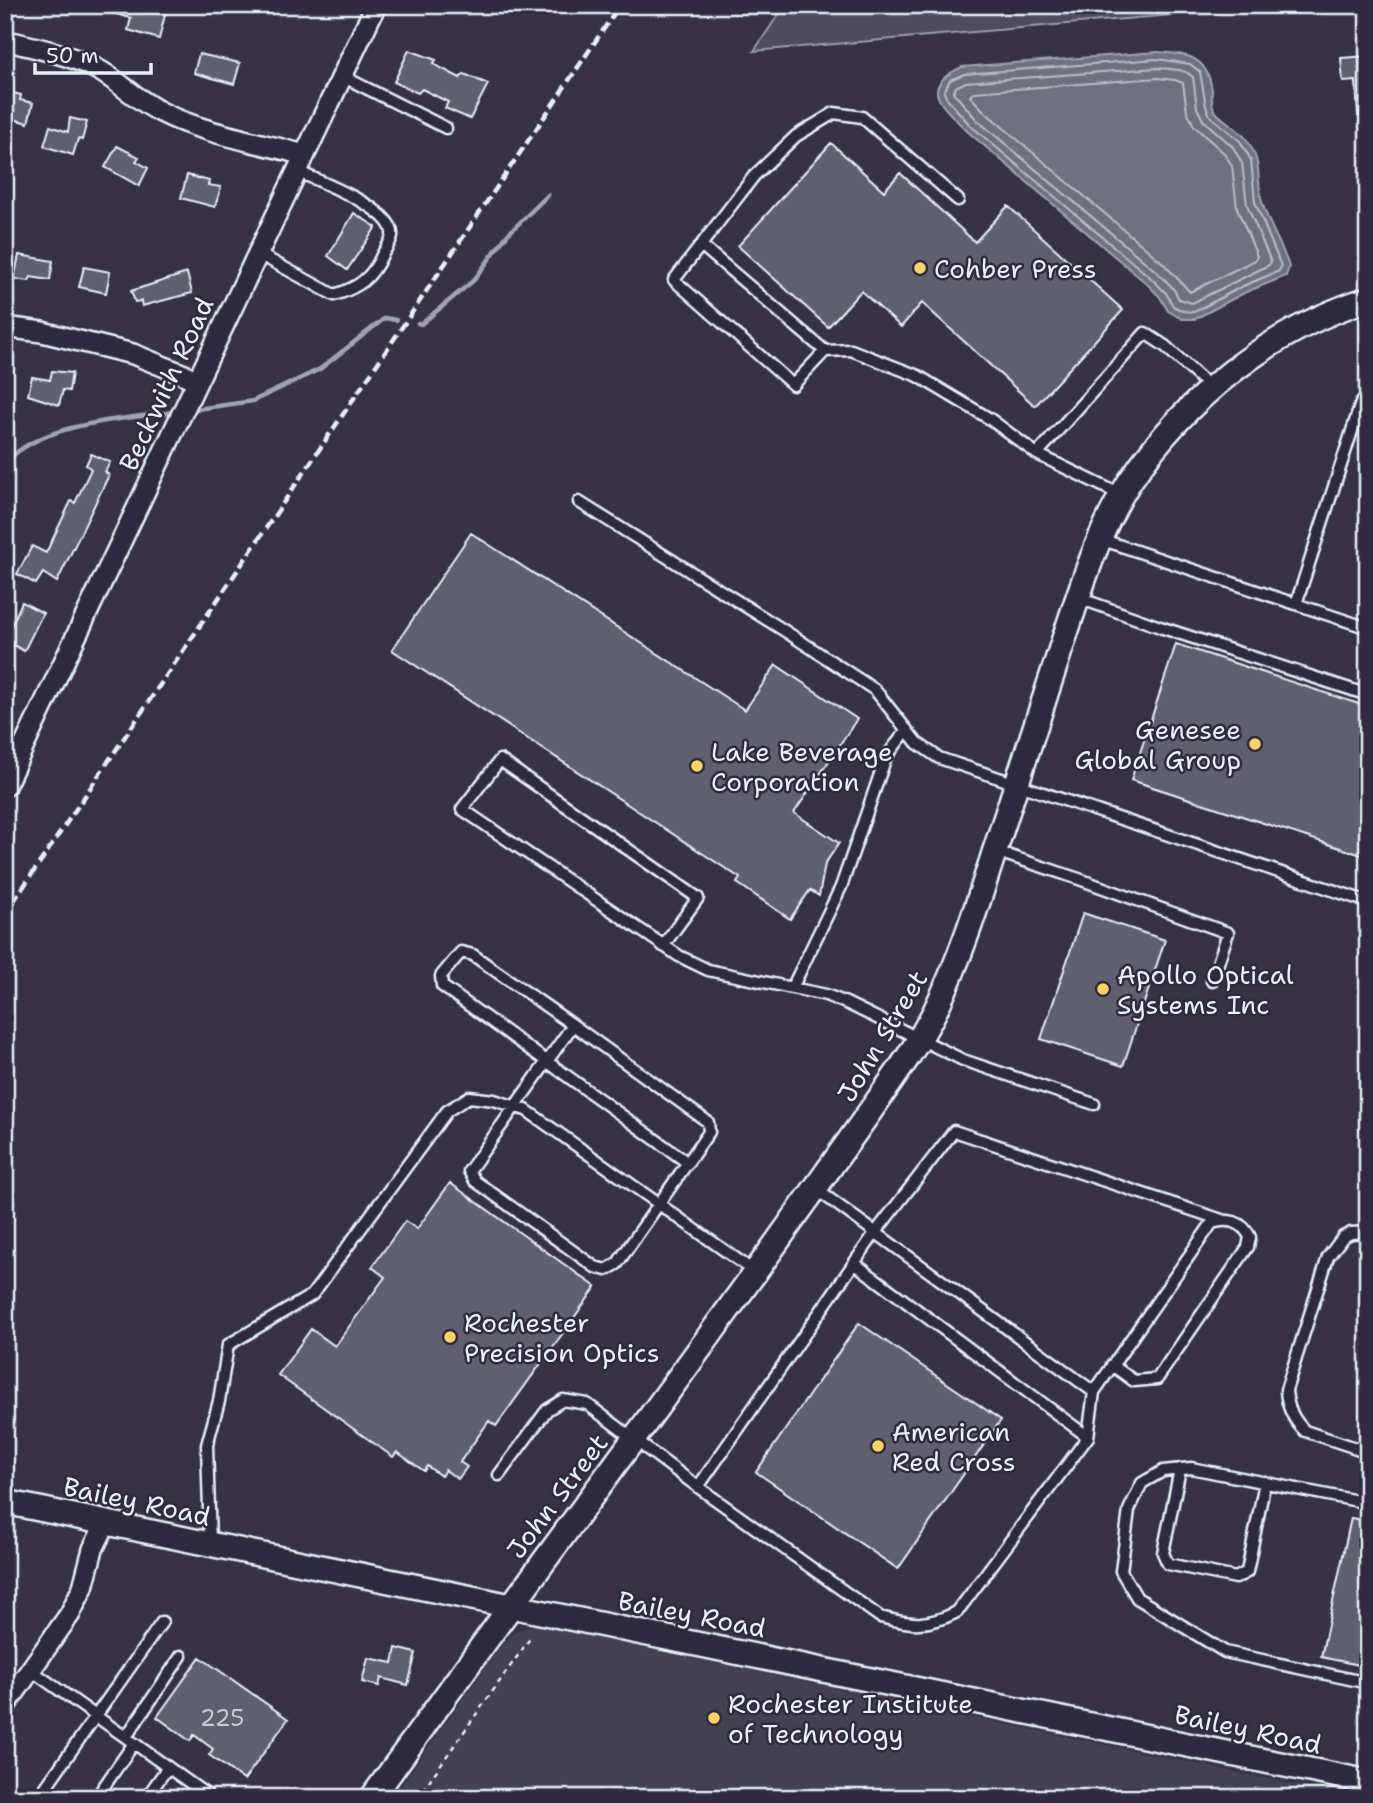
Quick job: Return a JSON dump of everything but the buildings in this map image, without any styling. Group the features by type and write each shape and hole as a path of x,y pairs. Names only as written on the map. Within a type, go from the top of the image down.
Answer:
{"street":[{"name":"Beckwith Road","path":"5,786 376,5"},
{"path":"5,40 53,51 80,61 102,72 164,114 300,163"},
{"name":"John Street","path":"372,1798 755,1273 918,1040 935,1011 954,969 1100,539 1122,495 1155,448 1189,408 1241,365 1295,329 1342,307 1368,299"},
{"path":"5,327 53,334 133,354 197,380"},
{"name":"Bailey Road","path":"5,1502 1368,1782"},
{"path":"5,1706 70,1614 83,1587 93,1549 106,1523"}],"lane":[{"path":"342,76 446,128"},
{"path":"825,351 793,385 674,280 754,176 796,136 834,113 862,117 958,200"},
{"path":"257,253 334,295 354,290 374,273 392,235 389,221 374,208 300,163"},
{"path":"701,245 825,351 851,350 918,376 990,419 1037,454 1122,495"},
{"path":"1037,454 1145,333 1165,346 1212,389"},
{"path":"1296,604 1361,403"},
{"path":"579,502 875,690 917,743 939,758 1368,902"},
{"path":"1100,539 1368,628"},
{"path":"1079,598 1160,628 1368,695"},
{"path":"792,988 841,887 886,757 907,730"},
{"path":"663,946 698,898 500,760 462,810 663,946 708,970 826,995 963,1060 1094,1104"},
{"path":"995,851 1228,933 1212,981"},
{"path":"573,1025 547,1062 514,1106 468,1171 475,1181 595,1266 606,1270 617,1264 659,1205 688,1163 709,1132 708,1122 573,1025 473,955 461,952 441,976 442,986 547,1062 688,1163"},
{"path":"211,1545 207,1445 219,1401 228,1345 312,1295 447,1111 469,1097 494,1100 526,1110 755,1273"},
{"path":"698,1487 875,1233 954,1132 1222,1220 1234,1221 1246,1230 1250,1237 1248,1247 1157,1379 1134,1381 1112,1365"},
{"path":"815,1189 1094,1392"},
{"path":"499,1475 547,1410 563,1400 587,1404 880,1617 908,1624 937,1621 957,1612 1088,1437 1094,1392 1212,1223 1222,1220"},
{"path":"1368,1232 1351,1233 1343,1237 1328,1257 1286,1390 1289,1409 1298,1425 1306,1431 1368,1452"},
{"path":"854,1263 1088,1437"},
{"path":"1368,1503 1191,1468 1163,1471 1142,1483 1129,1510 1121,1571 1137,1598 1225,1652 1368,1683"},
{"path":"1180,1469 1163,1553 1168,1564 1236,1578 1247,1572 1265,1482"},
{"path":"38,1798 162,1622"},
{"path":"96,1798 181,1656"},
{"path":"31,1670 168,1766 207,1795 205,1798"},
{"path":"146,1798 168,1766"}],"path":[{"path":"417,1798 531,1637"}],"shaded area":[{"path":"785,5 1240,5 1218,11 754,51"},
{"name":"Rochester Institute of Technology","path":"533,1625 1359,1798 392,1798 504,1641 517,1631"}],"water":[{"path":"1157,52 1186,56 1200,63 1206,70 1215,111 1244,136 1255,156 1262,202 1289,267 1286,276 1246,292 1195,319 1182,319 1168,311 1160,297 1146,283 967,131 938,98 940,82 962,67"}],"waterway":[{"path":"418,323 421,324 474,280 507,235 548,195"},
{"path":"190,410 253,401 320,369 385,318 396,320"},
{"path":"5,463 21,449 61,431 108,420 175,412"}],"railway":[{"path":"5,914 620,5"}],"place":[{"name":"Cohber Press","path":"920,268"},
{"name":"Genesee Global Group","path":"1255,744"},
{"name":"Lake Beverage Corporation","path":"697,766"},
{"name":"Apollo Optical Systems Inc","path":"1103,989"},
{"name":"Rochester Precision Optics","path":"450,1337"},
{"name":"American Red Cross","path":"878,1446"},
{"name":"Rochester Institute of Technology","path":"714,1718"}]}
